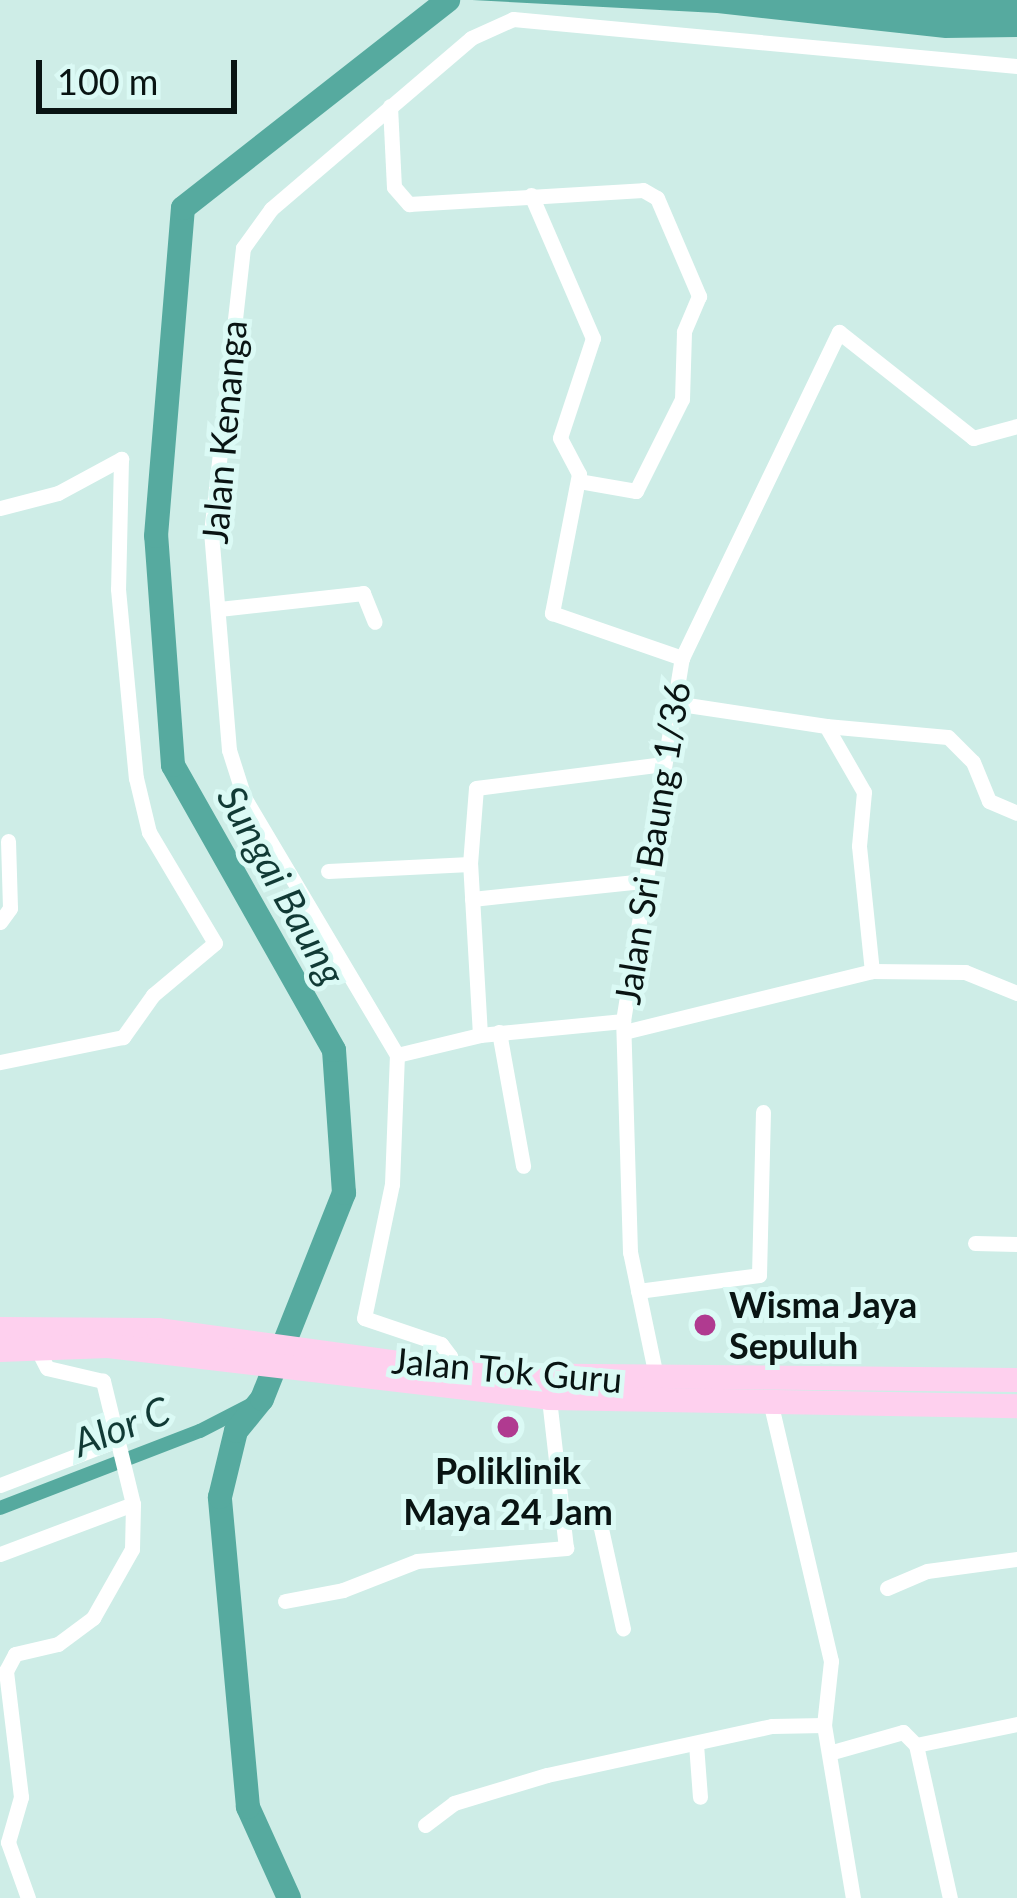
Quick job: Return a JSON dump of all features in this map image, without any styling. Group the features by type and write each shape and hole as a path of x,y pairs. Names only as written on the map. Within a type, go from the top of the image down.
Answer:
{"main road":[{"name":"Jalan Tok Guru","path":"0,1329 109,1326 229,1350 549,1398 770,1401 1015,1393"},
{"name":"Jalan Tok Guru","path":"0,1350 36,1346 229,1350"},
{"name":"Jalan Tok Guru","path":"348,1367 1015,1393"}],"street":[{"name":"Jalan Kenanga","path":"397,1055 239,788 212,514 243,248 271,209 390,106 471,38 513,19 1017,66"},
{"path":"390,106 394,187 404,202 651,192 699,296 684,332 682,399 639,487 627,495 578,481"},
{"path":"530,195 592,329 560,438 578,481 552,613 682,658"},
{"name":"Jalan Sri Baung 1/36","path":"657,1382 638,1291 623,1026 641,880 682,658 839,332 973,438 1017,426"},
{"path":"0,508 58,493 121,459 118,589 136,778 149,832 215,943 153,995 123,1037 0,1062"},
{"path":"219,609 363,593 375,622"},
{"path":"674,703 826,726 948,737 973,762 989,801 1017,813"},
{"path":"826,726 864,792 859,847 872,971"},
{"path":"480,1035 470,864 472,797 480,785 663,764"},
{"path":"0,922 10,908 8,841"},
{"path":"328,871 470,864"},
{"path":"472,899 641,880"},
{"path":"446,1371 450,1356 441,1344 374,1327 362,1311 392,1184 397,1055 480,1035 623,1026 872,971 964,972 1017,993"},
{"path":"499,1033 523,1166"},
{"path":"638,1291 759,1276 764,1112"},
{"path":"974,1243 1017,1244"},
{"path":"28,1898 8,1842 21,1787 6,1671 15,1654 58,1644 93,1618 132,1549 131,1497 113,1446 103,1381 46,1368 36,1346"},
{"path":"285,1600 343,1590 417,1561 557,1553 568,1538 549,1398"},
{"path":"770,1401 831,1661 824,1725 854,1898"},
{"path":"0,1485 113,1446"},
{"path":"0,1554 131,1497"},
{"path":"564,1509 600,1524 623,1629"},
{"path":"886,1588 927,1571 1017,1559"},
{"path":"916,1745 1017,1724"},
{"path":"425,1825 487,1790 772,1726 824,1725"},
{"path":"829,1753 903,1732 916,1745 950,1898"},
{"path":"696,1744 700,1797"}],"water":[{"path":"472,0 1017,0 1017,37 945,38 717,13"}],"waterway":[{"name":"Sungai Baung","path":"289,1898 248,1807 220,1497 236,1431 262,1399 344,1193 334,1050 173,765 156,536 183,208 448,0"},
{"name":"Alor C","path":"0,1508 200,1431 262,1399"}],"place":[{"name":"Wisma Jaya Sepuluh","path":"705,1325"},
{"name":"Poliklinik Maya 24 Jam","path":"508,1427"}]}
